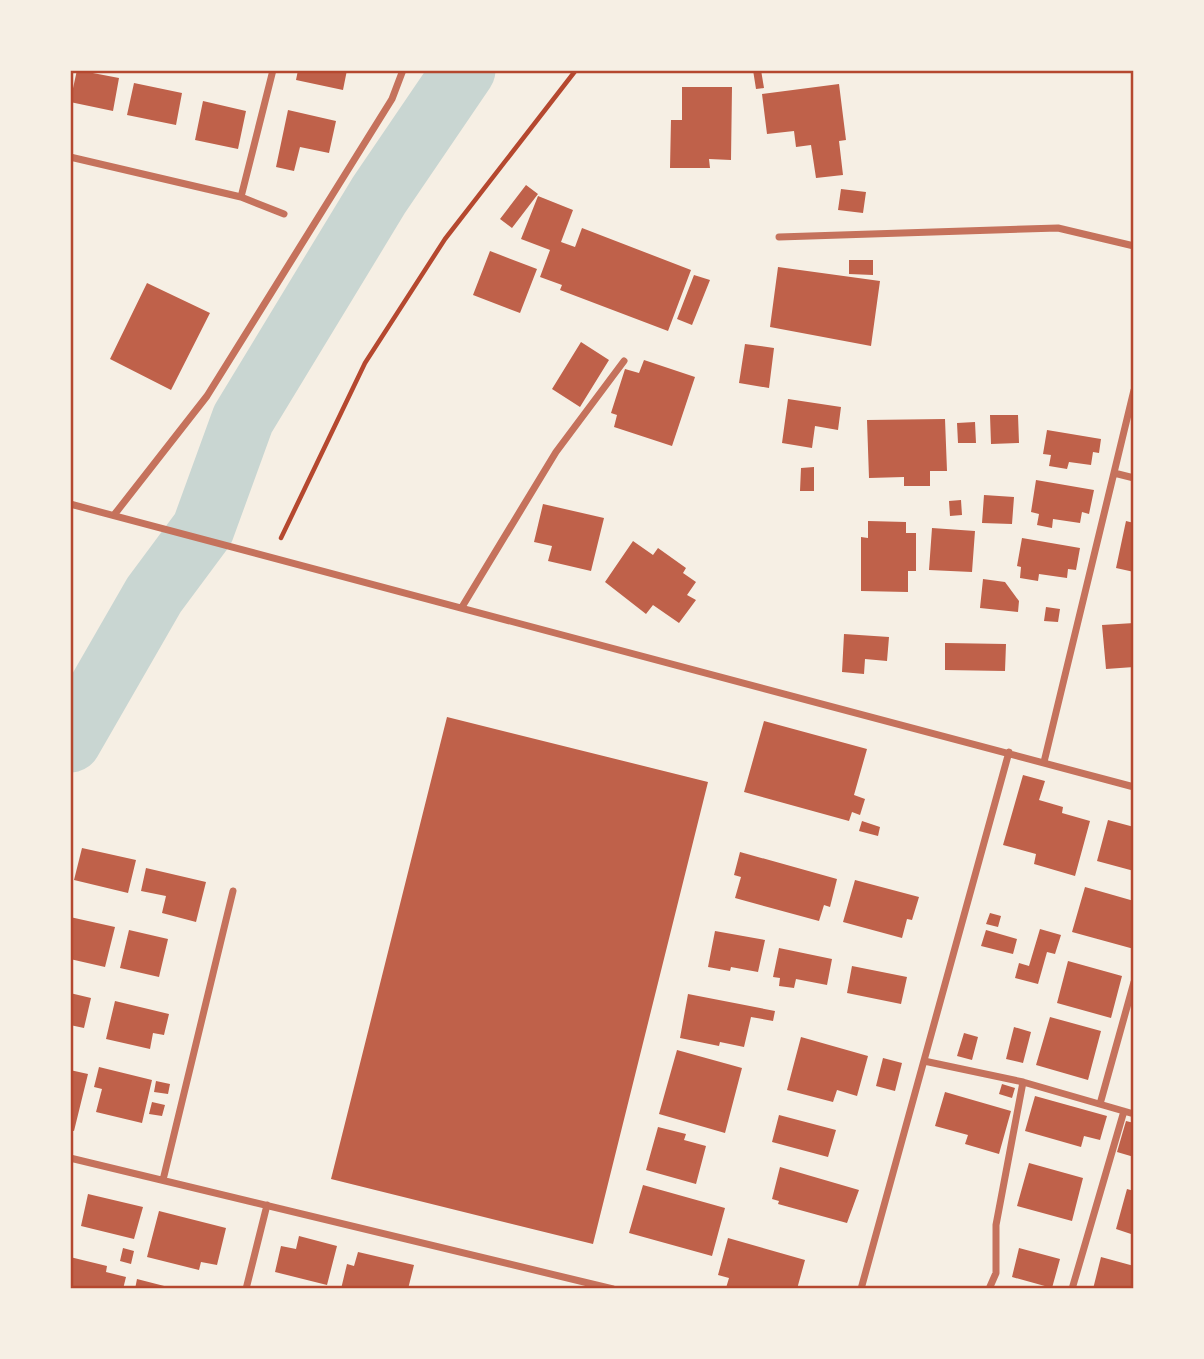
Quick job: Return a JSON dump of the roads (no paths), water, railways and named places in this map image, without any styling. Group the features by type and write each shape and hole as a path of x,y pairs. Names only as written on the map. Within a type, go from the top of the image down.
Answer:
{"street":[{"path":"242,197 273,70"},
{"path":"114,515 207,396 393,99 402,70"},
{"path":"70,157 242,197 284,214"},
{"path":"779,237 1058,228 1134,246"},
{"path":"462,607 556,452 624,361"},
{"path":"1044,762 1134,390"},
{"path":"1114,473 1134,478"},
{"path":"70,504 1134,786"},
{"path":"861,1289 1009,752"},
{"path":"163,1180 233,891"},
{"path":"1100,1104 1134,982"},
{"path":"924,1061 1023,1082 1134,1114"},
{"path":"989,1289 996,1273 996,1225 1023,1082"},
{"path":"1072,1289 1124,1111"},
{"path":"70,1158 613,1289"},
{"path":"246,1289 267,1205"}],"waterway":[{"path":"70,741 154,595 203,529 243,419 379,195 464,70"}]}
